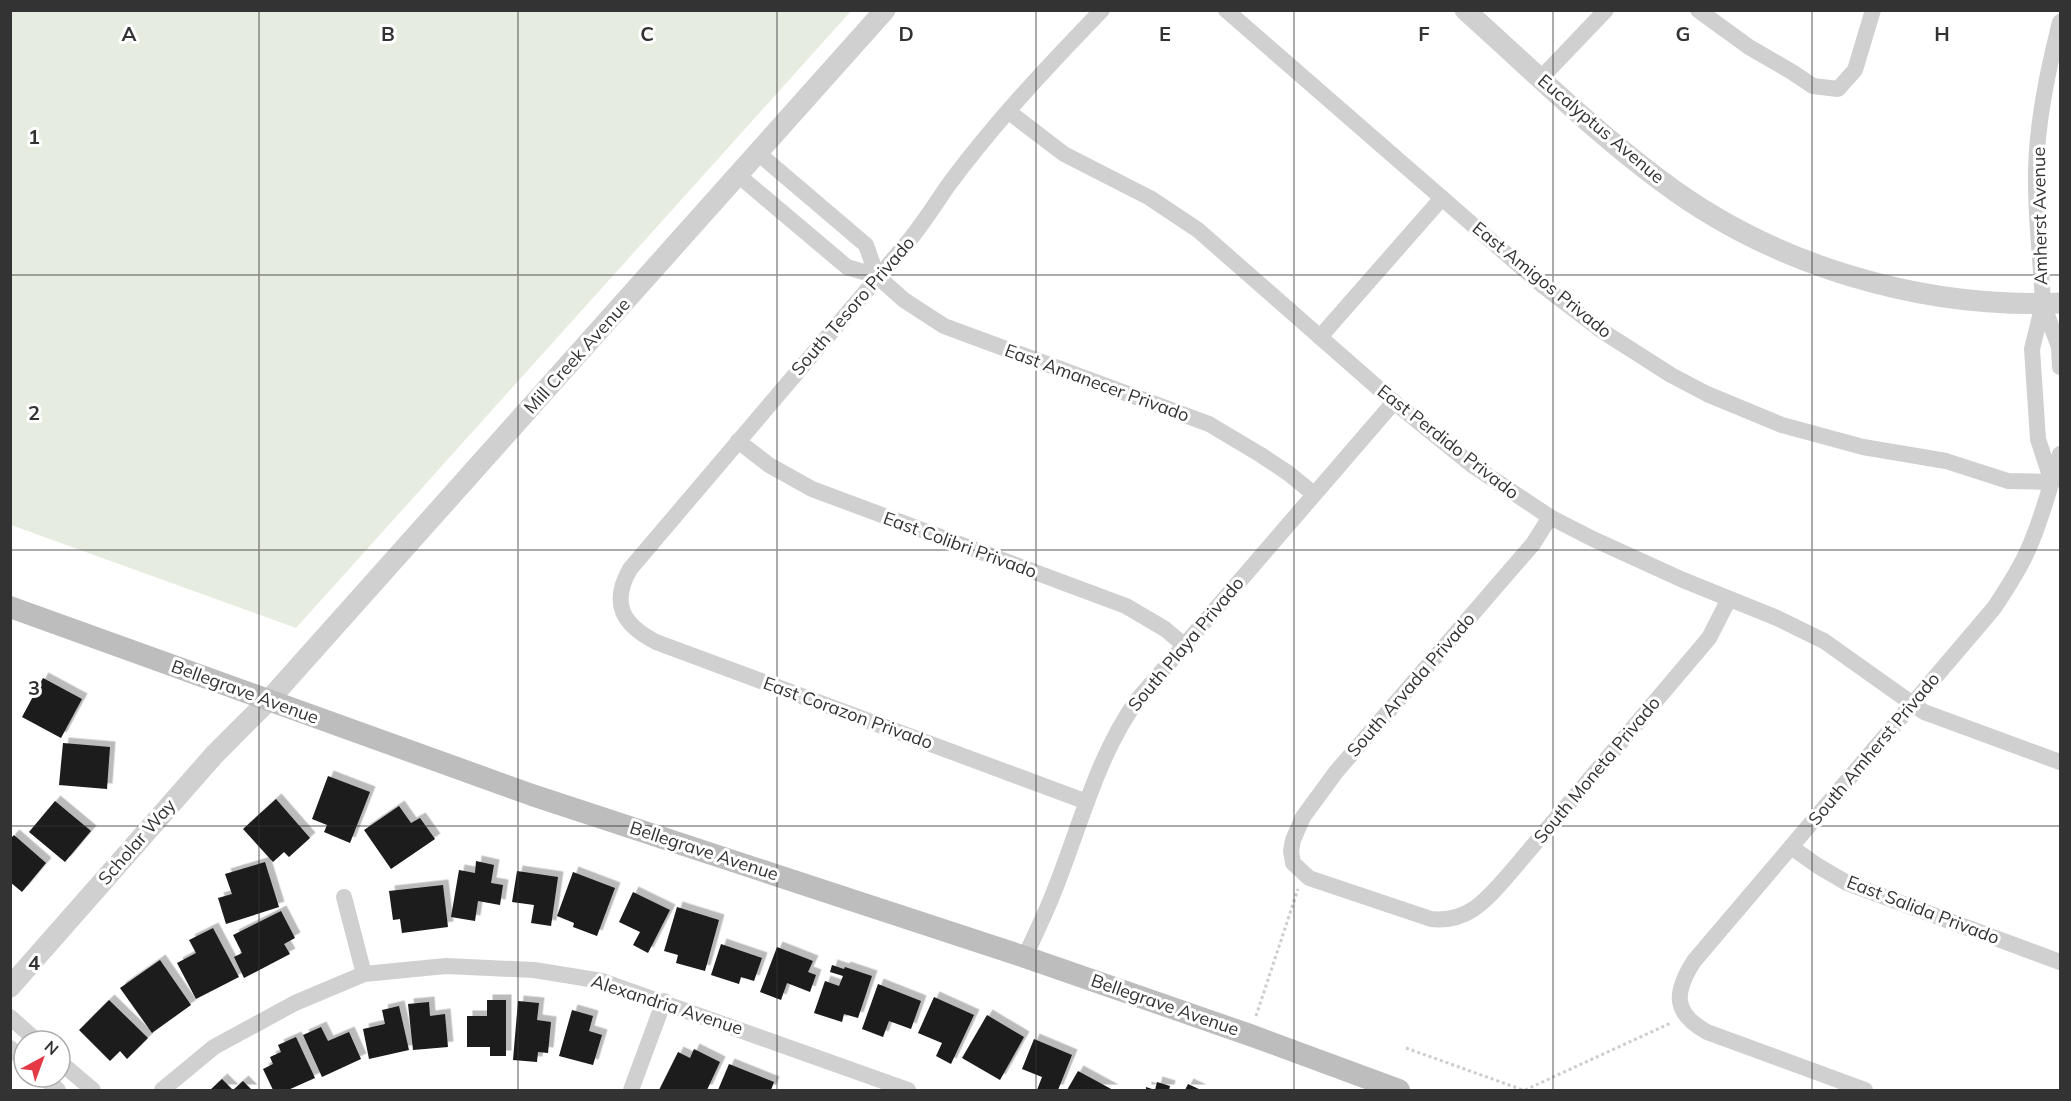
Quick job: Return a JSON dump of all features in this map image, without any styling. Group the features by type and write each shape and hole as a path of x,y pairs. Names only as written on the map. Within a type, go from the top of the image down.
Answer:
{"main road":[{"name":"Bellegrave Avenue","path":"10,607 532,795 1025,957 1250,1035 1399,1090"}],"street":[{"name":"Mill Creek Avenue","path":"268,701 885,10"},
{"name":"South Tesoro Privado","path":"621,609 621,588 630,569 922,224 947,187 1009,112 1102,10"},
{"name":"East Amigos Privado","path":"1226,10 1572,309 1636,353 1707,394 1782,424 1863,447 1946,461 2008,481 2052,483"},
{"name":"Eucalyptus Avenue","path":"1465,10 1621,150 1662,182 1704,210 1790,254 1840,273 1887,287 1949,298 2052,303"},
{"path":"1541,78 1606,10"},
{"path":"1698,10 1749,46 1813,86 1838,88 1855,70 1873,10"},
{"name":"Amherst Avenue","path":"2052,303 2036,172 2045,93 2061,22"},
{"name":"East Perdido Privado","path":"1009,112 1064,154 1150,198 1198,230 1394,402 1472,465 1550,517 1629,556 1824,641 1912,705 1939,719 2061,762"},
{"name":"East Amanecer Privado","path":"758,153 866,245 877,276"},
{"name":"East Amanecer Privado","path":"738,175 847,267 877,276 904,300 944,326 1209,424 1261,455 1314,494"},
{"path":"1320,337 1442,198"},
{"path":"2052,303 2061,367"},
{"path":"2052,303 2032,349 2038,439 2052,483"},
{"name":"South Playa Privado","path":"1025,957 1053,894 1108,748 1124,718 1184,645 1394,402"},
{"name":"East Colibri Privado","path":"738,441 769,465 812,489 1126,606 1165,629 1184,645"},
{"name":"South Amherst Privado","path":"1683,1010 1678,993 1694,961 1994,608 2028,551 2061,454"},
{"name":"South Arvada Privado","path":"1298,868 1291,851 1296,829 1319,794 1533,543 1550,517"},
{"name":"South Moneta Privado","path":"1298,868 1320,883 1332,885 1416,915 1446,920 1462,915 1478,906 1502,882 1709,638 1729,599"},
{"name":"East Corazon Privado","path":"621,609 635,629 656,642 1087,802"},
{"name":"Scholar Way","path":"10,987 215,754 268,701"},
{"name":"East Salida Privado","path":"1791,847 1847,883 2061,962"},
{"path":"344,897 364,974"},
{"name":"Alexandria Avenue","path":"162,1090 214,1047 295,1003 364,974 446,966 534,970 602,981 908,1090"},
{"path":"631,1090 664,1002"},
{"path":"1683,1010 1698,1027 1707,1032 1865,1090"},
{"path":"10,1017 24,1029"},
{"path":"72,1072 93,1090"}],"path":[{"path":"1250,1035 1298,868"},
{"path":"1406,1048 1524,1090 1683,1010"}],"shaded area":[{"path":"10,11 851,11 296,628 11,525"}],"building":[{"path":"43,678 82,699 61,738 22,717"},
{"path":"63,743 110,747 107,789 59,785"},
{"path":"328,776 370,792 350,843 324,832 327,825 312,819"},
{"path":"276,799 310,838 289,857 284,852 273,862 243,829"},
{"path":"55,801 91,831 65,862 29,832"},
{"path":"399,806 411,823 420,818 435,839 391,869 364,830"},
{"path":"14,835 46,863 22,892 10,882 10,839"},
{"path":"476,861 494,865 491,883 503,885 500,905 478,901 475,921 451,917 459,870 475,873"},
{"path":"265,862 279,907 226,924 218,898 232,894 225,874"},
{"path":"517,871 558,877 551,926 531,923 534,905 512,902"},
{"path":"573,872 615,888 597,936 573,927 574,923 557,916"},
{"path":"443,885 448,927 402,933 400,919 393,920 389,891"},
{"path":"633,892 670,910 648,953 633,945 640,932 619,922"},
{"path":"677,907 719,920 705,971 676,963 678,955 664,951"},
{"path":"281,911 295,938 284,944 290,954 244,978 234,957 242,953 233,935"},
{"path":"213,928 239,977 196,999 177,963 196,953 189,940"},
{"path":"721,944 762,958 754,981 741,977 739,984 711,975"},
{"path":"777,947 813,961 808,972 816,975 810,992 787,983 781,1000 760,992"},
{"path":"160,960 191,1005 152,1033 120,988"},
{"path":"832,965 872,976 858,1018 844,1014 842,1022 814,1013 825,981 839,986 843,976 830,972"},
{"path":"878,984 921,1001 911,1029 889,1021 883,1037 862,1029"},
{"path":"934,997 974,1015 951,1064 936,1056 942,1043 918,1033"},
{"path":"109,1000 148,1038 127,1059 120,1051 110,1061 79,1030"},
{"path":"487,1000 506,1000 506,1056 490,1056 490,1047 467,1047 467,1016 487,1016"},
{"path":"518,1001 539,1003 537,1020 551,1022 548,1053 538,1052 537,1062 513,1060"},
{"path":"429,1002 430,1016 445,1014 448,1047 413,1050 408,1004"},
{"path":"399,1006 409,1050 369,1059 363,1029 385,1024 382,1010"},
{"path":"572,1010 593,1016 589,1031 602,1035 593,1065 559,1056"},
{"path":"987,1015 1024,1037 1000,1080 962,1058"},
{"path":"321,1027 328,1041 349,1032 361,1059 322,1077 303,1035"},
{"path":"296,1037 315,1078 288,1090 273,1090 263,1069 273,1064 270,1057 281,1052 278,1045"},
{"path":"1034,1039 1072,1055 1058,1090 1037,1090 1042,1077 1022,1069"},
{"path":"694,1049 720,1062 707,1090 659,1090 678,1052 690,1058"},
{"path":"729,1064 774,1082 771,1090 718,1090"},
{"path":"1078,1071 1113,1090 1067,1090"},
{"path":"222,1079 233,1090 210,1090"},
{"path":"243,1081 252,1090 233,1090"},
{"path":"1157,1082 1170,1086 1169,1090 1155,1090"},
{"path":"1188,1084 1201,1090 1185,1090"}]}
